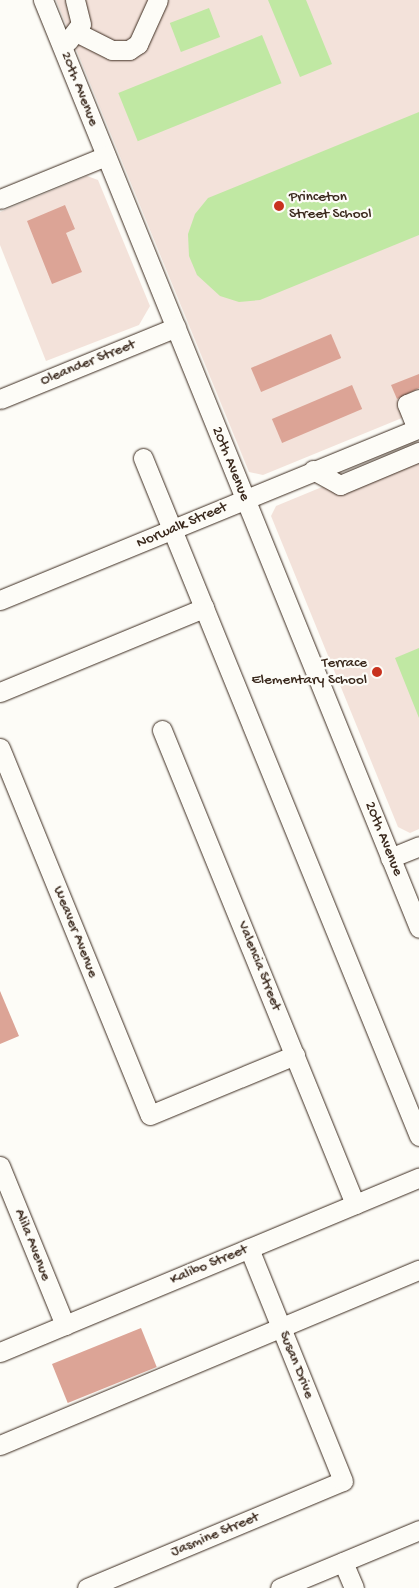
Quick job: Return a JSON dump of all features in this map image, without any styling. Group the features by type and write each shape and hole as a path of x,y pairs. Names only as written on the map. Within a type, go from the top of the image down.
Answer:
{"street":[{"name":"20th Avenue","path":"43,0 419,928"},
{"path":"62,47 81,24 75,0"},
{"path":"76,32 112,50 128,50 138,44 158,0"},
{"path":"0,199 106,156"},
{"name":"Oleander Street","path":"0,399 176,327"},
{"path":"418,428 407,404 419,400"},
{"name":"Norwalk Street","path":"0,600 418,428"},
{"path":"314,470 340,485 419,452"},
{"path":"143,458 419,1136"},
{"path":"0,692 204,608"},
{"name":"Valencia Street","path":"162,730 355,1204"},
{"name":"Weaver Avenue","path":"0,748 150,1115 295,1055"},
{"path":"390,858 419,846"},
{"name":"Alila Avenue","path":"1,1173 65,1325"},
{"name":"Kalibo Street","path":"0,1352 419,1178"},
{"name":"Susan Drive","path":"249,1248 344,1481"},
{"path":"0,1445 419,1270"},
{"name":"Jasmine Street","path":"87,1588 344,1481"},
{"path":"280,1588 419,1530"},
{"path":"343,1562 354,1588"}],"shaded area":[{"name":"Princeton Street School","path":"56,0 419,0 419,411 263,475 249,472"},
{"path":"87,176 98,180 150,306 139,325 46,361 0,245 0,212"},
{"name":"Terrace Elementary School","path":"419,447 419,829 410,833 398,827 271,516 276,506"}],"green space":[{"path":"268,0 306,0 332,64 300,77"},
{"path":"209,8 220,37 181,52 170,23"},
{"path":"262,35 281,83 138,141 118,93"},
{"path":"419,112 419,235 260,300 239,302 220,296 197,275 189,256 188,234 195,214 208,198"},
{"path":"419,648 419,718 395,658"}],"building":[{"path":"65,205 75,229 66,233 82,272 52,284 27,221"},
{"path":"331,334 341,358 261,392 251,368"},
{"path":"419,374 419,388 397,399 391,385"},
{"path":"352,385 362,409 282,443 272,419"},
{"path":"0,991 19,1036 0,1044"},
{"path":"141,1328 157,1367 68,1403 52,1364"}],"place":[{"name":"Princeton Street School","path":"279,206"},
{"name":"Terrace Elementary School","path":"377,672"}]}
